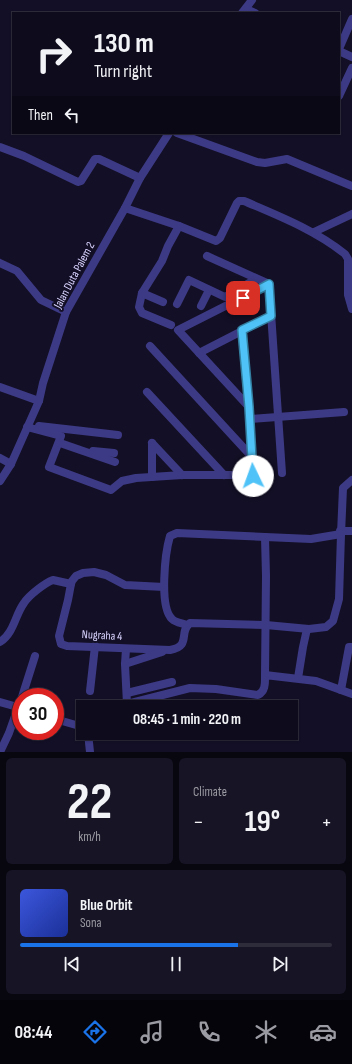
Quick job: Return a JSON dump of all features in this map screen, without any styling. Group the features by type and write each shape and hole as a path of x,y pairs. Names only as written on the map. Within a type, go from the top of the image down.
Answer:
{"street":[{"path":"244,11 252,0"},
{"path":"340,48 352,19"},
{"path":"340,51 352,57"},
{"path":"340,94 352,68"},
{"name":"Jalan Duta Palem 2","path":"0,481 11,464 39,401 66,312 125,208 140,178 168,134"},
{"path":"180,134 257,162 265,163 287,159 352,186"},
{"path":"0,147 24,156 78,182 81,181 95,159 99,159 140,178"},
{"path":"125,208 216,240 219,240 226,229 237,203 240,201 270,212 314,232 350,259 348,295 352,309"},
{"path":"314,232 352,214"},
{"path":"171,325 142,313 139,307 142,293 162,261 179,226"},
{"path":"207,256 269,284"},
{"path":"0,263 17,271 41,300 66,312"},
{"path":"177,304 189,280 225,297 256,279"},
{"path":"269,284 282,473"},
{"path":"249,407 178,330 269,284"},
{"path":"201,306 209,290"},
{"path":"142,293 163,302"},
{"path":"199,353 271,316"},
{"path":"28,426 62,436 49,467 111,490 122,481 152,477 182,475 253,476 250,419 242,330"},
{"path":"150,346 252,457"},
{"path":"0,387 39,401"},
{"path":"147,392 224,475"},
{"path":"250,419 344,412"},
{"path":"28,426 118,435"},
{"path":"60,443 115,462"},
{"path":"152,477 152,443 182,475"},
{"path":"78,449 114,453"},
{"path":"0,458 11,464"},
{"path":"352,480 344,488 340,533 339,599 336,616 326,627 307,629 193,622 187,624 177,622 172,619 168,612 164,587 167,548 170,536 173,534 311,538 340,533 352,531"},
{"path":"147,700 190,688 216,689 258,695 262,693 265,684 265,537"},
{"path":"0,642 6,637 24,601 44,585 53,580 70,584 76,576 83,573 94,572 106,575 125,585 164,587"},
{"name":"Nugraha 4","path":"70,584 68,600 59,636 61,644 67,646 170,650"},
{"path":"125,664 179,648 183,642 187,624"},
{"path":"298,678 307,629"},
{"path":"90,690 95,646"},
{"path":"341,690 349,669 350,647 352,647"},
{"path":"126,649 126,700"},
{"path":"25,688 35,656"},
{"path":"265,674 316,681 352,694"},
{"path":"127,693 172,682"},
{"path":"0,702 12,703"},
{"path":"64,722 76,725"},
{"path":"0,752 12,725"},
{"path":"89,740 90,752"}],"route":[{"path":"243,298 269,284 271,316 242,330 253,476"}]}
